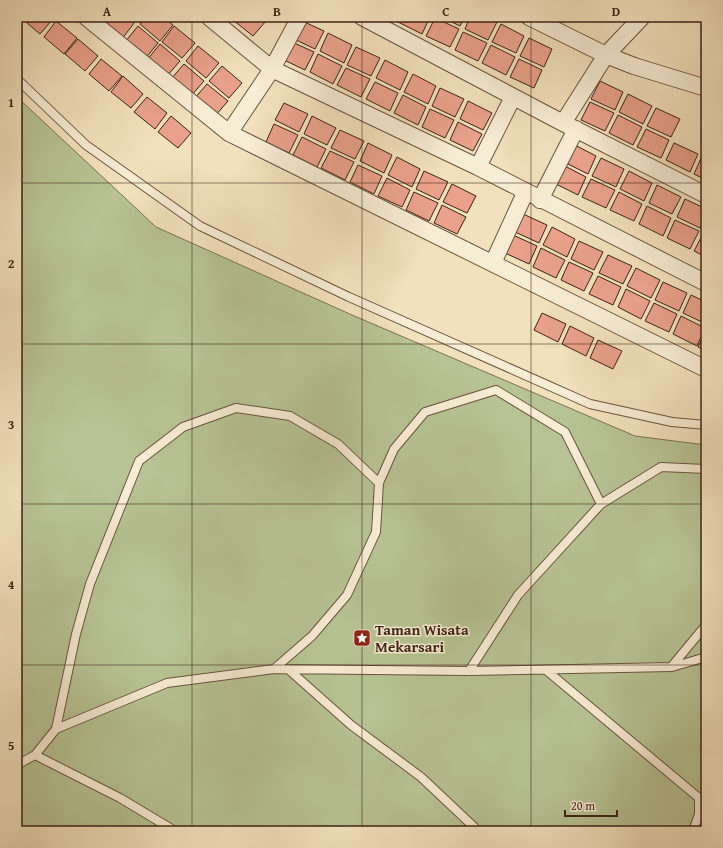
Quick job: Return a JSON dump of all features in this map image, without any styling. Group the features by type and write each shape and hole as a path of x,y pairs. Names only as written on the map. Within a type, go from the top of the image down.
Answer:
{"street":[{"path":"86,17 229,133 706,369"},
{"path":"209,17 272,69 478,167 540,200 706,283"},
{"path":"229,133 272,69 300,17"},
{"path":"362,17 513,97 706,195"},
{"path":"529,17 606,55 634,66 706,88"},
{"path":"540,200 570,126 606,55 642,17"},
{"path":"478,167 513,97"},
{"path":"493,263 525,192"}],"lane":[{"path":"17,79 86,145 200,226 349,297 590,404 672,422 706,425"},
{"path":"274,669 312,636 347,595 376,532 380,483 394,449 425,412 496,390 565,432 601,504"},
{"path":"17,765 35,755 56,729 76,634 90,584 139,461 183,427 236,408 290,416 338,444 380,483"},
{"path":"469,671 518,595 601,504 661,467 706,469"},
{"path":"672,667 706,625"},
{"path":"56,729 167,683 274,669 469,671 672,667 706,657"},
{"path":"288,669 351,725 421,777 475,830"},
{"path":"546,670 702,800 693,831"},
{"path":"35,755 120,798 175,831"}],"green space":[{"name":"Taman Wisata Mekarsari","path":"17,97 156,227 352,315 635,436 706,445 706,831 17,831"}],"building":[{"path":"20,17 51,17 53,19 40,34"},
{"path":"106,17 127,17 134,23 122,39 102,22"},
{"path":"146,17 163,17 173,25 160,41 140,24"},
{"path":"235,17 261,17 266,21 253,36 233,20"},
{"path":"400,17 430,17 422,34 398,22"},
{"path":"441,17 465,17 460,26"},
{"path":"470,17 486,17 497,22 488,40 465,29"},
{"path":"435,18 459,29 450,47 426,36"},
{"path":"300,20 324,31 315,49 292,38"},
{"path":"56,21 77,38 64,54 44,37"},
{"path":"501,24 524,36 516,53 492,42"},
{"path":"138,26 158,43 145,59 125,42"},
{"path":"174,26 195,43 182,58 162,42"},
{"path":"463,32 487,43 478,61 455,50"},
{"path":"328,33 352,45 344,63 320,51"},
{"path":"529,38 552,49 544,67 520,56"},
{"path":"78,39 98,56 85,71 65,54"},
{"path":"290,41 314,52 305,70 282,59"},
{"path":"160,44 180,61 167,76 147,60"},
{"path":"491,45 515,57 506,75 482,63"},
{"path":"198,46 219,63 206,78 186,61"},
{"path":"356,47 380,58 371,76 347,65"},
{"path":"318,54 342,66 333,84 310,72"},
{"path":"101,59 122,76 109,91 89,74"},
{"path":"519,59 542,70 534,88 510,77"},
{"path":"385,60 408,72 400,90 376,78"},
{"path":"184,64 204,81 191,96 171,79"},
{"path":"222,66 242,83 229,98 209,81"},
{"path":"346,68 370,79 361,97 337,85"},
{"path":"413,74 436,86 428,104 404,92"},
{"path":"123,76 143,94 131,108 111,92"},
{"path":"600,81 623,92 615,110 591,99"},
{"path":"375,82 398,93 390,111 366,99"},
{"path":"207,84 228,101 215,116 194,99"},
{"path":"440,88 464,99 455,117 432,106"},
{"path":"628,94 652,106 643,124 619,112"},
{"path":"403,95 426,107 418,125 394,113"},
{"path":"147,97 167,113 155,129 134,112"},
{"path":"468,101 492,113 483,130 460,119"},
{"path":"590,102 614,113 605,131 581,120"},
{"path":"284,103 308,114 299,132 275,120"},
{"path":"656,108 680,119 671,137 647,126"},
{"path":"430,109 454,120 445,138 422,127"},
{"path":"618,115 642,127 633,145 609,133"},
{"path":"171,116 191,133 178,148 158,132"},
{"path":"312,116 336,128 327,145 304,134"},
{"path":"458,122 482,134 473,151 450,140"},
{"path":"274,124 298,135 289,153 266,142"},
{"path":"646,129 669,140 661,158 637,147"},
{"path":"340,130 364,141 355,159 331,148"},
{"path":"302,137 326,149 317,167 293,155"},
{"path":"368,143 392,155 384,173 360,161"},
{"path":"674,143 698,154 690,172 666,160"},
{"path":"573,144 596,156 588,174 564,162"},
{"path":"330,151 354,162 345,180 321,168"},
{"path":"702,156 706,158 706,180 694,174"},
{"path":"397,157 420,169 412,187 388,175"},
{"path":"601,158 624,169 616,187 592,176"},
{"path":"358,165 382,176 374,194 350,182"},
{"path":"563,165 586,177 578,195 554,183"},
{"path":"424,171 448,182 439,200 416,189"},
{"path":"629,171 652,183 644,201 620,189"},
{"path":"387,178 410,190 402,207 378,196"},
{"path":"591,179 615,190 606,208 582,197"},
{"path":"452,184 476,196 467,213 443,202"},
{"path":"657,185 681,197 672,214 649,203"},
{"path":"414,192 438,203 429,221 406,210"},
{"path":"619,192 642,204 634,221 610,210"},
{"path":"685,199 706,209 706,217 700,228 677,217"},
{"path":"442,205 466,217 457,234 434,223"},
{"path":"647,206 671,218 663,236 639,224"},
{"path":"523,214 547,225 539,243 515,232"},
{"path":"675,220 699,231 690,249 667,238"},
{"path":"552,227 575,239 567,257 543,245"},
{"path":"703,234 706,235 706,257 694,251"},
{"path":"513,235 537,246 529,264 505,253"},
{"path":"579,241 603,252 594,270 571,259"},
{"path":"541,248 565,260 556,278 533,267"},
{"path":"608,255 632,266 623,284 599,273"},
{"path":"569,262 593,273 584,291 561,280"},
{"path":"636,268 660,280 651,298 627,286"},
{"path":"598,276 621,287 613,305 589,294"},
{"path":"663,282 687,293 679,311 655,300"},
{"path":"626,289 650,301 641,319 618,307"},
{"path":"691,295 706,302 706,324 683,313"},
{"path":"654,303 677,314 669,332 645,321"},
{"path":"542,313 566,324 558,342 534,330"},
{"path":"681,316 705,328 697,346 673,334"},
{"path":"570,326 594,338 586,356 562,344"},
{"path":"706,330 706,351 698,347"},
{"path":"598,340 622,351 613,369 590,358"}],"place":[{"name":"Taman Wisata Mekarsari","path":"362,638"}]}
